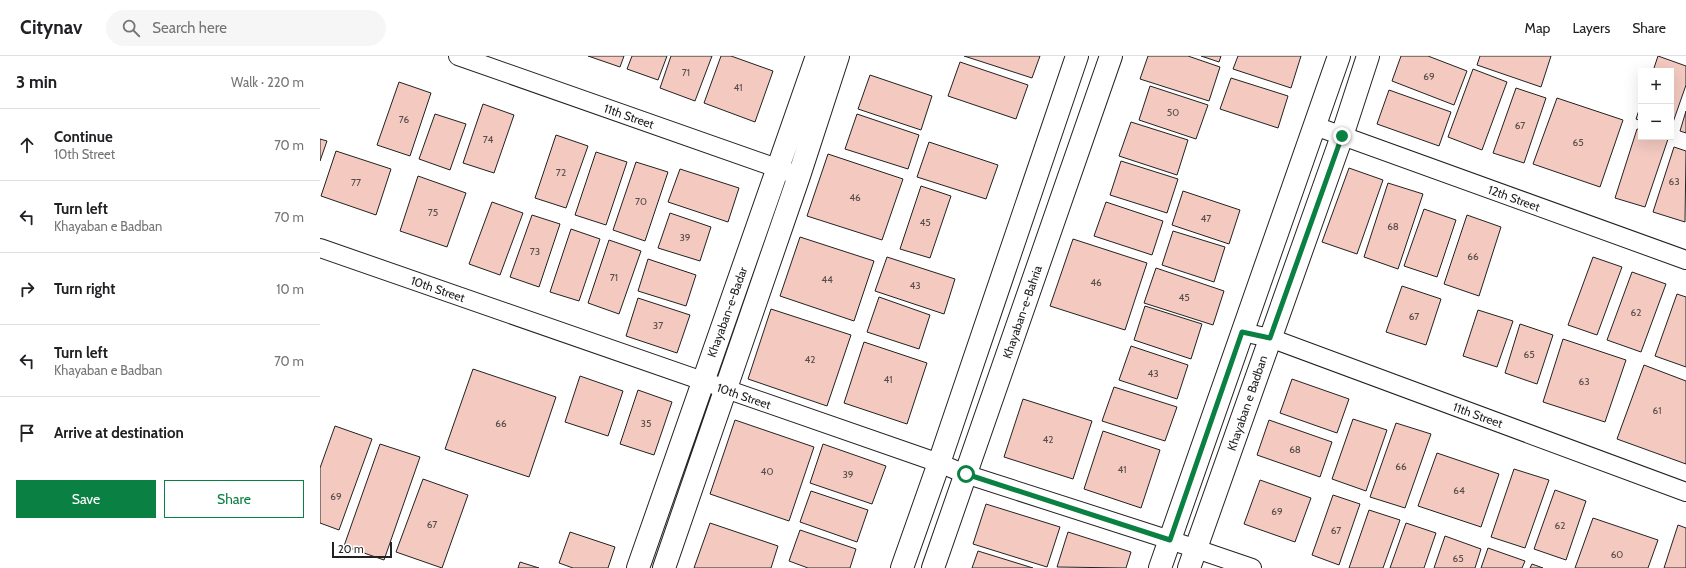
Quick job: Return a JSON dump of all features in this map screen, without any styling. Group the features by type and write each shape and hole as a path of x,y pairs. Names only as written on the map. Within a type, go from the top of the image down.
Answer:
{"main road":[{"name":"Khayaban-e-Badar","path":"638,568 702,381 779,168 817,56"},
{"name":"Khayaban-e-Badar","path":"664,568 799,176 838,56"},
{"path":"902,568 1077,56"},
{"name":"Khayaban-e-Bahria","path":"934,568 1111,56"},
{"path":"1160,568 1339,56"},
{"name":"Khayaban e Badban","path":"1192,558 1342,136 1368,56"}],"street":[{"name":"11th Street","path":"458,56 799,176"},
{"name":"12th Street","path":"1315,126 1686,260"},
{"name":"10th Street","path":"320,248 939,463 966,474 1170,540 1192,558"},
{"name":"11th Street","path":"1242,332 1270,338 1686,492"},
{"path":"1192,558 1252,568"}],"building":[{"path":"588,56 624,56 620,67"},
{"path":"632,56 667,56 658,80 627,69"},
{"path":"671,56 712,56 695,101 660,88"},
{"path":"721,56 731,56 773,71 755,122 704,103"},
{"path":"964,56 1040,56 1032,78"},
{"path":"1148,56 1188,56 1220,67 1209,101 1140,79"},
{"path":"1201,56 1221,56 1219,62"},
{"path":"1238,56 1301,56 1291,88 1233,69"},
{"path":"1401,56 1428,56 1467,71 1454,105 1392,81"},
{"path":"1480,56 1551,56 1541,87 1477,65"},
{"path":"1658,56 1686,66 1686,85 1674,119 1674,68 1654,68"},
{"path":"960,62 1028,85 1016,119 948,96"},
{"path":"1473,69 1507,82 1482,150 1448,137"},
{"path":"870,75 932,96 921,130 858,109"},
{"path":"1231,78 1288,96 1278,128 1220,109"},
{"path":"399,82 431,93 410,156 377,145"},
{"path":"1150,86 1208,105 1196,139 1139,120"},
{"path":"1516,88 1546,98 1524,163 1493,153"},
{"path":"1389,90 1451,112 1439,146 1377,124"},
{"path":"1557,98 1623,120 1600,187 1533,164"},
{"path":"483,104 514,115 494,173 463,163"},
{"path":"1686,111 1686,133 1680,131"},
{"path":"435,114 466,124 450,170 419,159"},
{"path":"857,114 919,135 908,169 845,149"},
{"path":"1131,122 1188,140 1177,175 1119,156"},
{"path":"1637,129 1638,140 1668,140 1645,207 1615,198"},
{"path":"556,135 588,146 566,208 535,198"},
{"path":"320,139 327,141 320,161"},
{"path":"929,142 998,165 986,199 917,177"},
{"path":"1674,147 1686,151 1685,222 1653,212"},
{"path":"336,151 391,169 376,215 321,196"},
{"path":"596,152 627,162 606,225 575,215"},
{"path":"828,154 903,179 882,240 807,216"},
{"path":"1121,161 1178,179 1167,213 1110,195"},
{"path":"636,162 668,172 645,241 613,230"},
{"path":"1349,168 1383,180 1357,254 1322,242"},
{"path":"680,169 739,188 728,222 668,202"},
{"path":"418,176 466,193 447,247 400,231"},
{"path":"1388,183 1423,194 1398,269 1364,257"},
{"path":"921,186 951,196 930,258 900,249"},
{"path":"1183,191 1240,210 1229,244 1172,225"},
{"path":"492,202 523,213 500,275 469,264"},
{"path":"1106,202 1163,221 1152,255 1094,236"},
{"path":"1424,209 1456,220 1437,277 1404,266"},
{"path":"670,213 711,227 700,261 658,248"},
{"path":"532,215 560,224 539,287 510,277"},
{"path":"1467,215 1501,227 1479,296 1444,284"},
{"path":"571,229 600,239 579,301 550,292"},
{"path":"1173,231 1225,247 1214,282 1162,265"},
{"path":"800,237 874,261 854,321 780,296"},
{"path":"1073,239 1147,263 1125,330 1050,306"},
{"path":"609,240 641,251 619,314 588,303"},
{"path":"887,257 955,279 944,314 875,291"},
{"path":"1593,257 1622,267 1597,335 1568,325"},
{"path":"648,259 696,275 686,306 638,291"},
{"path":"1156,268 1224,291 1213,325 1144,303"},
{"path":"1632,272 1666,284 1641,352 1607,340"},
{"path":"1402,286 1441,299 1426,345 1386,332"},
{"path":"1677,294 1686,297 1686,367 1655,356"},
{"path":"879,297 930,315 919,349 867,332"},
{"path":"638,298 690,315 677,353 626,336"},
{"path":"1145,306 1202,324 1191,359 1134,340"},
{"path":"771,309 851,335 827,406 748,379"},
{"path":"1478,310 1513,321 1497,367 1463,356"},
{"path":"1520,324 1553,335 1537,384 1505,373"},
{"path":"1563,339 1626,360 1605,422 1543,402"},
{"path":"864,342 927,363 907,424 844,403"},
{"path":"1131,346 1188,365 1177,399 1119,380"},
{"path":"1644,365 1686,381 1686,464 1617,439"},
{"path":"473,369 556,397 529,477 445,449"},
{"path":"580,376 623,391 608,436 565,422"},
{"path":"1292,379 1349,399 1337,433 1280,413"},
{"path":"1114,387 1177,407 1165,441 1102,421"},
{"path":"638,390 672,402 654,455 620,444"},
{"path":"1023,399 1092,421 1073,479 1004,457"},
{"path":"1353,419 1387,430 1366,491 1332,479"},
{"path":"735,420 814,447 789,521 710,494"},
{"path":"1269,420 1332,442 1320,477 1257,455"},
{"path":"1396,423 1431,434 1405,508 1370,497"},
{"path":"335,426 372,439 339,530 320,523 320,468"},
{"path":"1103,431 1160,450 1141,508 1084,489"},
{"path":"380,444 420,457 384,560 344,546"},
{"path":"823,444 886,466 872,504 810,483"},
{"path":"1437,453 1499,474 1481,527 1418,506"},
{"path":"1514,469 1549,480 1525,548 1491,537"},
{"path":"423,479 468,495 442,568 396,552"},
{"path":"1260,480 1311,498 1295,542 1244,524"},
{"path":"1555,490 1586,501 1566,560 1534,549"},
{"path":"811,491 868,510 857,542 800,522"},
{"path":"1333,495 1360,504 1339,565 1312,555"},
{"path":"986,504 1060,527 1047,567 973,544"},
{"path":"1369,510 1400,520 1383,568 1349,568"},
{"path":"1593,518 1658,540 1648,568 1575,568"},
{"path":"710,523 778,546 771,568 694,568"},
{"path":"1406,523 1436,533 1424,568 1390,568"},
{"path":"1678,525 1686,528 1686,568 1664,568"},
{"path":"800,530 856,549 850,568 808,568 789,561"},
{"path":"570,532 615,547 608,568 573,568 559,563"},
{"path":"1068,532 1131,552 1126,568 1057,567"},
{"path":"1445,536 1481,549 1475,568 1434,568"},
{"path":"1488,548 1525,561 1522,568 1481,568"},
{"path":"978,551 1033,568 972,568"},
{"path":"520,562 539,568 518,568"},
{"path":"1532,564 1543,568 1530,568"}],"route":[{"path":"966,474 1170,540 1242,332 1270,338 1342,136"}]}
